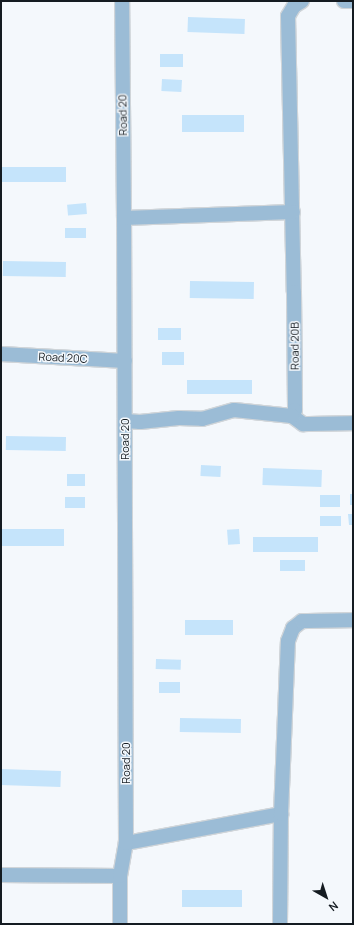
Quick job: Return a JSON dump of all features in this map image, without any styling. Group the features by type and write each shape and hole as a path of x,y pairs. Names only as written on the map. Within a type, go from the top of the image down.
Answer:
{"street":[{"name":"Road 20","path":"120,924 120,876 126,843 125,361 122,1"},
{"name":"Road 20B","path":"292,416 295,410 293,212 288,16 294,6 302,1"},
{"path":"344,1 353,2"},
{"path":"124,218 293,212"},
{"name":"Road 20C","path":"1,354 125,361"},
{"path":"125,421 140,422 179,418 202,418 234,410 292,416 303,424 353,423"},
{"path":"280,924 281,814 288,641 293,628 302,621 353,620"},
{"path":"126,843 281,814"},
{"path":"1,875 120,876"}],"building":[{"path":"188,17 245,19 244,34 187,32"},
{"path":"160,54 183,54 183,67 160,67"},
{"path":"162,79 182,80 181,92 161,91"},
{"path":"182,115 244,115 244,132 182,132"},
{"path":"1,167 66,167 66,182 1,182"},
{"path":"86,203 87,214 68,216 67,205"},
{"path":"65,228 86,228 86,238 65,238"},
{"path":"3,261 66,262 66,277 3,276"},
{"path":"190,281 254,282 254,299 190,298"},
{"path":"158,328 181,328 181,340 158,340"},
{"path":"162,352 184,352 184,365 162,365"},
{"path":"187,380 252,380 252,394 187,394"},
{"path":"6,436 66,437 66,451 6,450"},
{"path":"201,465 221,466 220,477 200,476"},
{"path":"263,468 322,470 321,487 262,485"},
{"path":"67,474 85,474 85,486 67,486"},
{"path":"350,494 353,494 353,505 350,505"},
{"path":"320,495 340,495 340,507 320,507"},
{"path":"65,497 85,497 85,508 65,508"},
{"path":"348,514 353,514 353,525 349,525"},
{"path":"320,516 341,516 341,526 320,526"},
{"path":"1,529 64,529 64,546 1,546"},
{"path":"239,529 240,544 228,545 227,530"},
{"path":"253,537 318,537 318,552 253,552"},
{"path":"280,560 305,560 305,571 280,571"},
{"path":"185,620 233,620 233,635 185,635"},
{"path":"156,659 181,660 181,670 156,669"},
{"path":"159,682 180,682 180,693 159,693"},
{"path":"180,718 241,719 241,733 180,732"},
{"path":"1,769 61,771 60,787 1,785"},
{"path":"182,890 242,890 242,907 182,907"}]}
